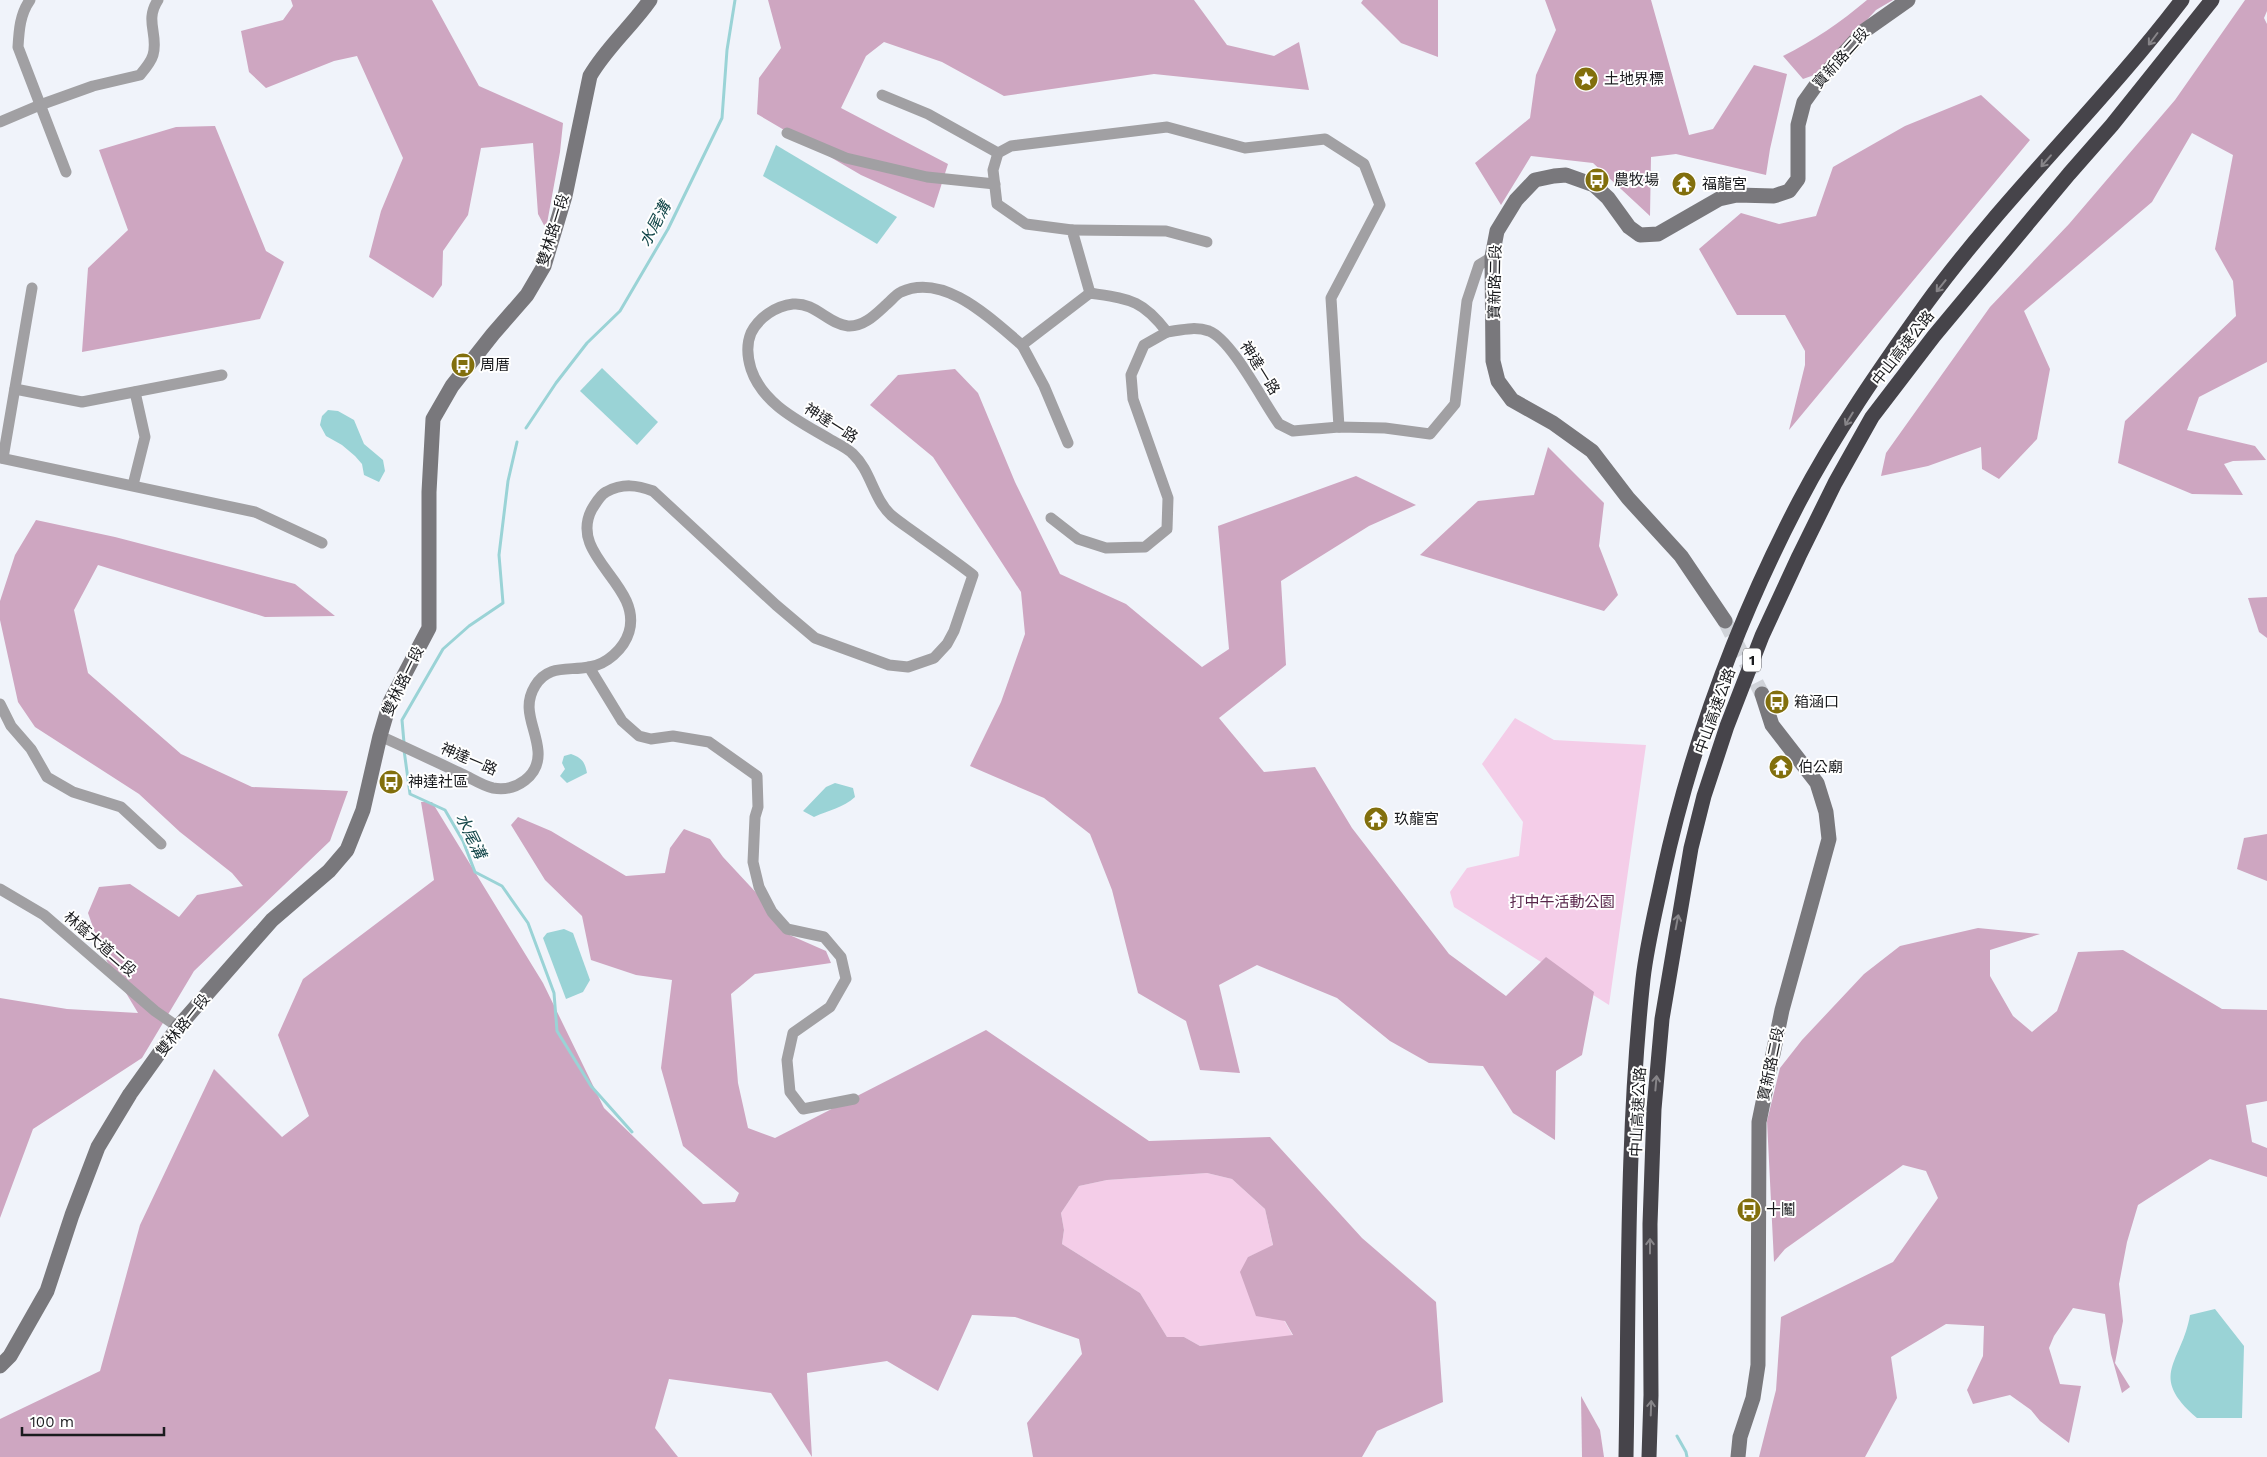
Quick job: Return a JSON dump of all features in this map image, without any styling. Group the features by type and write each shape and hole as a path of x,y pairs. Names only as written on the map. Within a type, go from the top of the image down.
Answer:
{"highway":[{"name":"中山高速公路","path":"1626,1457 1631,1128 1644,975 1667,855 1686,778 1724,674 1750,607 1800,500 1856,407 1928,302 1964,256 2147,46 2182,0"},
{"name":"中山高速公路","path":"1649,1457 1651,1395 1650,1224 1654,1109 1662,1019 1691,848 1704,796 1727,726 1762,636 1799,556 1835,484 1872,417 1940,329 2112,125 2212,0"}],"street":[{"path":"30,0 23,13 18,30 18,47 66,172"},
{"path":"0,122 93,86 140,75 153,55 154,47 150,19 153,6 158,0"},
{"name":"雙林路一段","path":"0,1366 10,1356 46,1291 98,1147 130,1094 178,1027 272,920 329,871 347,850 363,810 390,702 429,628 429,492 433,418 452,386 527,295 544,266 565,196 590,76 599,60 630,28 650,0"},
{"name":"寶新路二段","path":"1725,621 1681,556 1628,498 1592,450 1512,400 1498,381 1494,361 1492,257 1497,231 1516,200 1535,180 1566,175 1594,185 1608,198 1629,227 1640,235 1658,234 1719,200 1737,195 1774,196 1789,191 1798,179 1798,125 1804,102 1819,81 1864,31 1874,22 1908,0"},
{"path":"882,94 928,114 998,153"},
{"path":"1206,242 1166,230 1072,230 1026,224 997,204 993,170 998,153 1011,146 1167,127 1245,148 1325,139 1364,164 1380,205 1331,298 1339,427"},
{"path":"787,134 846,158 928,177 995,184"},
{"path":"1072,230 1090,293"},
{"name":"神達一路","path":"1167,332 1193,328 1210,332 1227,345 1279,424 1293,431 1339,427 1385,428 1430,434 1454,404 1467,300 1479,265 1492,257"},
{"name":"神達一路","path":"380,736 493,788 518,786 531,776 538,760 538,750 529,718 528,702 535,684 551,670 589,667 606,661 619,650 629,632 631,613 627,602 592,549 587,534 588,517 596,502 604,493 626,485 639,486 653,491 776,605 815,638 888,665 908,667 934,658 947,644 954,631 963,610 973,575 890,514 879,500 860,461 852,452 794,417 770,400 754,378 749,362 747,343 755,325 770,312 780,307 795,304 815,308 833,321 849,326 869,320 900,292 928,286 948,290 985,314 1022,345"},
{"path":"32,288 1,458 255,512 322,543"},
{"path":"1051,518 1078,539 1106,548 1145,548 1167,529 1168,498 1133,399 1131,375 1144,345 1167,332 1145,308 1129,299 1090,293 1022,345 1044,386 1068,443"},
{"path":"15,389 82,402 222,375"},
{"path":"133,485 145,437 134,392"},
{"path":"589,667 622,721 638,736 651,738 674,736 709,742 757,776 758,807 755,817 753,862 759,887 772,912 787,929 824,937 841,958 846,979 830,1007 793,1033 787,1060 790,1092 803,1109 854,1099"},
{"name":"寶新路二段","path":"1738,1457 1740,1437 1752,1398 1758,1365 1759,1122 1782,1010 1829,839 1826,812 1817,783 1772,725 1762,694"},
{"path":"0,704 11,726 31,749 47,777 73,792 121,807 160,844"},
{"path":"0,731 11,726"},
{"name":"林蔭大道二段","path":"0,889 44,915 155,1011 178,1027"}],"green space":[{"name":"打中午活動公園","path":"1515,718 1554,740 1646,745 1609,1005 1454,907 1450,892 1467,868 1519,856 1523,822 1482,764"},
{"path":"1207,1173 1232,1179 1265,1209 1273,1246 1248,1257 1293,1336 1200,1346 1184,1337 1167,1337 1140,1293 1062,1244 1064,1230 1061,1213 1079,1186 1107,1180"}],"shaded area":[{"path":"291,0 432,0 479,86 563,123 560,152 546,229 538,214 533,143 481,148 468,215 443,251 442,285 433,298 369,257 381,211 403,158 357,56 334,61 266,88 249,72 241,31 283,20 293,6"},
{"path":"768,0 1194,0 1227,45 1274,56 1299,42 1309,90 1154,74 1004,96 942,62 884,42 866,56 841,108 948,164 934,208 861,175 757,114 759,78 781,48"},
{"path":"1363,0 1438,0 1438,57 1401,43 1361,3"},
{"path":"1545,0 1651,0 1689,135 1713,129 1754,65 1787,74 1766,175 1676,154 1651,157 1650,216 1593,163 1531,156 1501,205 1475,163 1530,118 1536,75 1556,30"},
{"path":"1867,0 1893,0 1876,10 1817,74 1803,79 1783,56 1826,31"},
{"path":"2245,0 2267,0 2267,11 2264,18 2267,24 2267,362 2199,397 2187,430 2255,446 2266,460 2233,461 2224,464 2243,495 2192,494 2118,463 2125,421 2236,316 2233,281 2215,249 2233,155 2192,133 2152,202 2024,311 2050,369 2037,439 1999,479 1982,469 1981,447 1928,466 1881,476 1886,453 1990,307 2069,224 2175,100"},
{"path":"1981,95 2030,140 1789,430 1805,365 1805,351 1785,315 1737,315 1699,249 1741,213 1779,224 1816,216 1833,167 1905,126"},
{"path":"215,126 266,251 284,262 260,319 82,352 88,268 128,230 99,150 176,127"},
{"path":"955,369 978,393 1015,482 1060,574 1126,604 1202,667 1229,649 1218,526 1356,476 1416,505 1369,526 1281,581 1286,665 1219,718 1264,772 1315,767 1352,828 1449,954 1506,996 1546,957 1594,992 1582,1055 1556,1071 1555,1140 1513,1113 1483,1066 1429,1063 1390,1041 1337,998 1257,965 1219,985 1240,1073 1200,1070 1186,1021 1138,993 1112,890 1090,834 1044,798 970,766 1001,702 1025,634 1021,592 933,457 870,405 898,375"},
{"path":"1548,447 1604,503 1599,546 1618,595 1604,611 1420,555 1478,501 1534,495"},
{"path":"36,520 115,537 295,584 335,616 265,617 98,565 74,610 88,673 181,754 252,787 348,791 330,841 194,971 142,1058 33,1129 0,1218 0,998 67,1009 138,1013 102,953 88,913 99,887 130,884 179,917 197,895 243,886 232,873 180,832 139,794 35,727 18,702 0,620 0,601 15,555"},
{"path":"2267,597 2267,638 2259,632 2248,598"},
{"path":"421,802 432,802 543,983 604,1108 703,1204 735,1202 739,1193 683,1146 661,1068 672,980 636,975 591,960 582,916 545,880 511,825 518,817 551,831 626,876 665,873 670,848 684,829 710,839 723,857 762,899 785,933 826,951 831,963 755,974 731,994 738,1083 748,1128 775,1138 986,1030 1149,1141 1270,1137 1362,1238 1436,1302 1443,1402 1377,1431 1362,1457 1033,1457 1027,1423 1082,1354 1079,1339 1015,1317 972,1315 938,1391 887,1361 807,1373 812,1457 771,1393 669,1379 655,1428 678,1457 0,1457 0,1419 100,1371 140,1225 214,1069 282,1137 309,1116 278,1035 303,979 434,880","holes":["1207,1173 1232,1179 1265,1209 1273,1245 1248,1257 1240,1272 1256,1316 1285,1321 1293,1335 1200,1346 1184,1337 1167,1337 1140,1293 1062,1244 1064,1230 1061,1213 1079,1186 1107,1180"]},
{"path":"2267,834 2267,881 2237,869 2244,838"},
{"path":"1978,928 2040,934 1990,950 1990,976 2013,1016 2032,1032 2057,1011 2078,952 2123,950 2222,1009 2267,1010 2267,1101 2246,1105 2252,1142 2267,1148 2267,1177 2210,1159 2138,1205 2127,1242 2119,1284 2123,1321 2115,1363 2130,1387 2122,1393 2111,1354 2105,1314 2073,1308 2054,1336 2049,1348 2060,1384 2081,1386 2069,1443 2040,1421 2031,1410 2010,1395 1973,1404 1967,1390 1983,1356 1984,1326 1946,1324 1891,1357 1897,1398 1865,1457 1759,1457 1776,1390 1781,1317 1893,1262 1938,1198 1926,1171 1903,1165 1785,1249 1774,1262 1767,1121 1780,1068 1802,1040 1864,974 1900,946"},
{"path":"1581,1396 1600,1430 1604,1457 1582,1457"}],"water":[{"path":"776,145 897,217 877,244 763,176"},
{"path":"602,368 658,422 637,445 580,391"},
{"path":"328,410 338,411 354,420 364,444 383,460 385,471 379,482 364,475 362,464 355,456 342,445 326,436 320,425 322,416"},
{"path":"571,754 582,761 587,773 567,783 560,776 565,769 562,763 564,756"},
{"path":"835,783 853,788 855,797 841,806 814,817 803,811 826,787"},
{"path":"564,929 573,933 590,980 583,992 566,999 543,938 547,933"},
{"path":"2215,1309 2244,1346 2242,1418 2197,1418 2182,1403 2174,1391 2171,1379 2172,1368 2190,1315"}],"waterway":[{"name":"水尾溝","path":"526,428 556,383 587,343 620,311 668,229 722,118 727,50 735,0"},
{"name":"水尾溝","path":"404,743 402,720 443,649 469,626 503,603 499,555 508,481 517,442"},
{"name":"水尾溝","path":"404,750 410,794 445,810 463,841 475,872 502,886 528,923 554,993 557,1031 591,1086 632,1132"},
{"path":"1677,1436 1687,1457"}],"tunnel":[{"path":"1725,621 1762,694"}],"place":[{"name":"土地界標","path":"1586,79"},
{"name":"農牧場","path":"1597,180"},
{"name":"福龍宮","path":"1684,184"},
{"name":"周厝","path":"463,365"},
{"name":"箱涵口","path":"1777,702"},
{"name":"伯公廟","path":"1781,767"},
{"name":"神達社區","path":"391,782"},
{"name":"玖龍宮","path":"1376,819"},
{"name":"十鬮","path":"1749,1210"}]}
